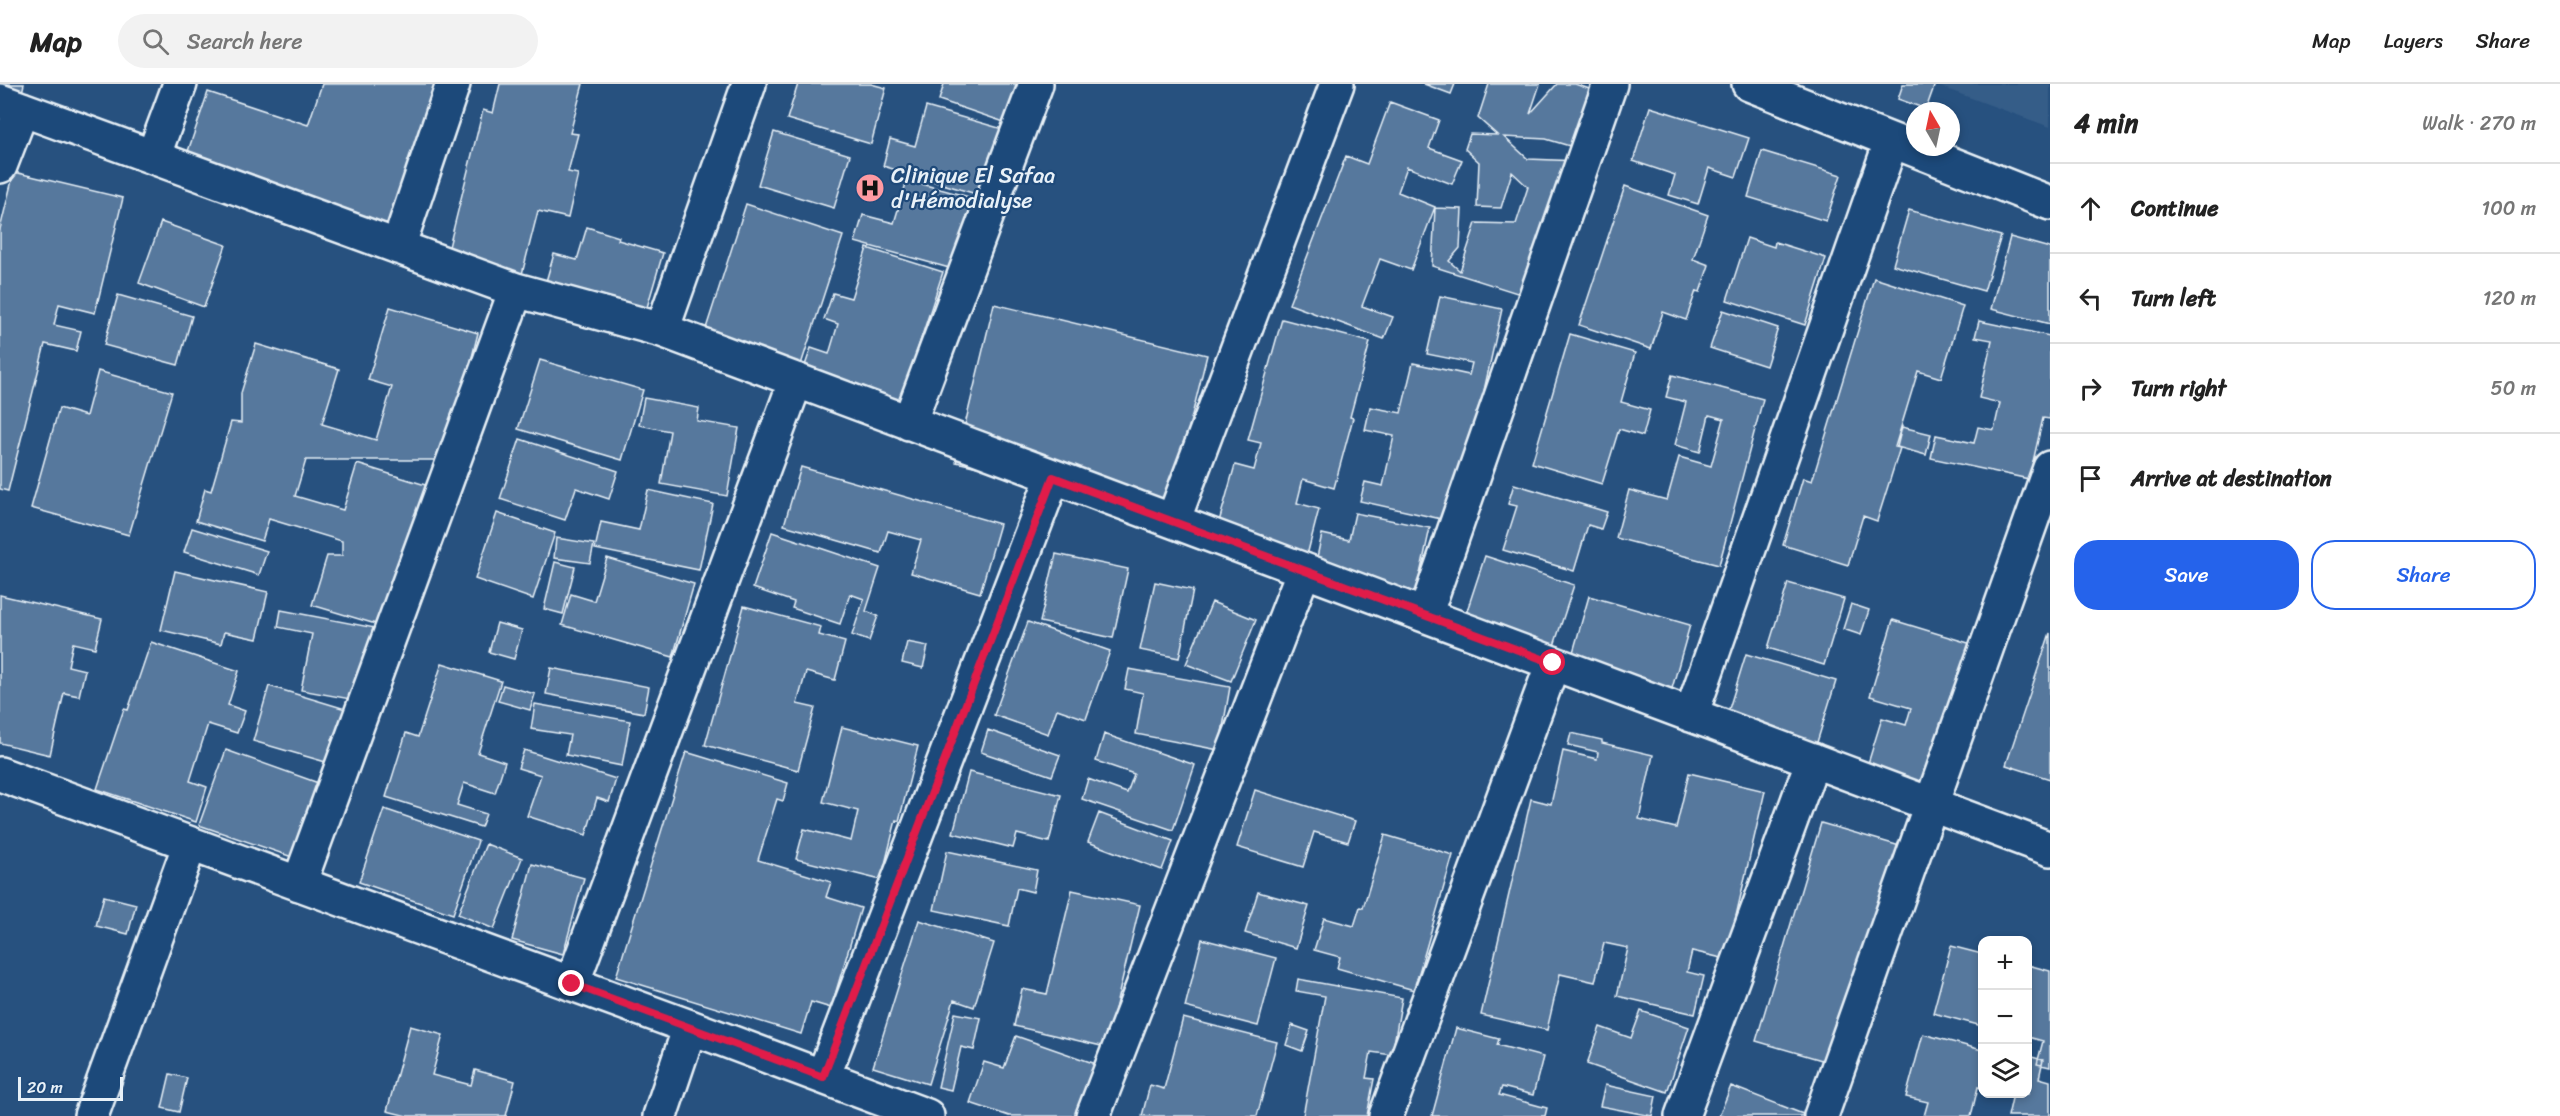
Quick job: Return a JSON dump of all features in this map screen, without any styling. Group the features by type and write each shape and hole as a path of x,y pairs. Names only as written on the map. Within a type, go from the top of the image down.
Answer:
{"street":[{"path":"153,157 180,84"},
{"path":"398,247 453,84"},
{"path":"662,330 749,84"},
{"path":"909,423 1036,84"},
{"path":"1173,521 1337,84"},
{"path":"1425,615 1610,84"},
{"path":"1749,84 2050,203"},
{"path":"0,166 11,105 516,290 662,330 2050,849"},
{"path":"1691,715 1891,142"},
{"path":"299,884 516,290"},
{"path":"572,984 795,380"},
{"path":"1821,1116 2050,468"},
{"path":"823,1077 1053,477"},
{"path":"1093,1116 1304,570"},
{"path":"1386,1116 1553,663"},
{"path":"1682,1116 1813,760"},
{"path":"0,774 927,1116"},
{"path":"91,1116 190,844"},
{"path":"660,1116 690,1027"}],"shaded area":[{"path":"1933,84 2050,84 2050,127"}],"building":[{"path":"0,84 24,84 20,101 0,96"},
{"path":"322,84 441,84 388,240 181,172 208,92 308,125"},
{"path":"500,84 583,84 570,133 578,134 568,172 578,174 568,218 538,211 520,282 445,263 483,110 493,113"},
{"path":"798,84 871,84 886,88 871,144 787,119"},
{"path":"944,84 1024,84 1010,124 939,100"},
{"path":"1424,84 1455,84 1451,94"},
{"path":"1489,84 1540,84 1530,114 1557,84 1575,84 1598,92 1580,149 1546,139 1504,137 1528,159 1579,161 1523,287 1517,293 1432,266 1435,208 1462,209 1460,248 1449,261 1460,271 1476,223 1516,224 1528,187 1512,172 1501,208 1477,207 1479,162 1465,149 1470,134 1497,135 1478,118"},
{"path":"1903,84 1935,84 1929,102 1906,102 1898,99"},
{"path":"1390,102 1439,120 1429,148 1462,160 1452,184 1407,167 1398,192 1435,207 1411,270 1380,259 1362,306 1393,317 1384,339 1289,304 1346,156 1367,164"},
{"path":"926,107 1006,130 986,197 883,166 890,139 915,146"},
{"path":"1650,107 1749,138 1736,177 1709,168 1698,204 1669,195 1675,175 1633,161"},
{"path":"774,132 850,155 834,208 758,185"},
{"path":"1762,151 1841,175 1826,221 1748,197"},
{"path":"14,172 123,198 95,313 59,304 54,325 81,331 76,351 45,344 8,491 0,489 0,229"},
{"path":"907,180 973,198 953,269 855,242 863,215 894,223"},
{"path":"1625,186 1708,215 1693,259 1709,265 1700,292 1696,291 1686,320 1663,312 1651,349 1579,325"},
{"path":"746,204 843,236 795,383 700,347"},
{"path":"1909,210 2001,236 1984,291 1893,265"},
{"path":"161,222 226,245 204,307 139,283"},
{"path":"587,227 619,237 618,240 663,253 640,331 540,302 554,254 577,260"},
{"path":"2010,237 2050,248 2050,324 1991,309"},
{"path":"1747,238 1774,247 1775,242 1826,258 1805,325 1727,300"},
{"path":"867,248 943,272 895,418 798,386 811,348 829,354 838,324 824,319 833,293 851,298"},
{"path":"1874,278 1963,306 1941,378 1918,371 1895,447 1900,448 1877,521 1863,516 1848,565 1783,545 1803,478 1812,481"},
{"path":"118,295 192,316 178,365 104,345"},
{"path":"1440,296 1502,309 1455,522 1360,501 1365,482 1383,486 1394,436 1365,430 1370,407 1401,413 1413,363 1469,375 1472,363 1427,354"},
{"path":"994,304 1207,355 1168,512 956,462"},
{"path":"390,307 478,333 468,373 480,377 455,460 306,460 295,496 343,510 357,464 432,487 389,628 312,605 327,556 342,556 342,541 269,519 262,541 196,521 205,489 211,491 231,422 241,423 241,393 256,344 339,369 322,424 376,440 392,387 368,380"},
{"path":"1723,310 1778,328 1766,366 1710,348"},
{"path":"1282,319 1370,342 1334,488 1303,479 1297,503 1319,509 1304,567 1213,543 1235,465 1254,470 1261,443 1248,440"},
{"path":"1979,321 2050,336 2050,419 2043,418 2029,479 1931,458 1936,435 1974,443 1978,427 1994,430 2000,403 1979,398 1992,340 1975,337"},
{"path":"1570,334 1635,353 1621,402 1650,410 1643,436 1619,429 1602,484 1532,463"},
{"path":"540,360 643,390 622,460 518,429"},
{"path":"98,371 172,392 129,535 31,508 59,408 86,416"},
{"path":"1672,375 1763,399 1719,565 1616,538 1629,490 1667,500 1679,457 1711,466 1724,419 1709,415 1700,452 1675,445 1686,402 1666,397"},
{"path":"644,398 699,408 697,421 739,428 727,496 661,484 670,431 639,425"},
{"path":"1902,427 1931,434 1926,455 1897,447"},
{"path":"520,439 618,471 609,499 576,488 565,520 500,499"},
{"path":"801,467 1000,524 980,593 911,573 921,540 888,531 881,553 784,525"},
{"path":"1514,484 1607,512 1601,529 1588,525 1574,571 1503,550 1517,506 1508,504"},
{"path":"648,490 713,504 699,570 595,549 601,522 639,530"},
{"path":"497,513 555,533 533,599 475,579"},
{"path":"1355,513 1430,528 1413,607 1313,576 1322,534 1349,540"},
{"path":"192,528 267,551 259,575 184,552"},
{"path":"772,532 880,568 866,611 878,616 869,641 852,635 864,599 850,594 840,624 792,608 794,602 753,588"},
{"path":"556,538 594,544 590,563 554,558"},
{"path":"1056,554 1128,569 1113,638 1040,622"},
{"path":"1485,556 1574,585 1550,658 1461,629"},
{"path":"607,558 694,584 673,657 562,625 571,594 594,601"},
{"path":"555,562 575,567 563,614 544,609"},
{"path":"175,571 268,592 257,639 224,632 221,644 161,630"},
{"path":"1155,582 1193,590 1179,658 1140,650"},
{"path":"1788,583 1844,599 1824,665 1768,648"},
{"path":"0,595 102,619 95,648 73,643 68,666 85,670 79,696 64,693 50,755 0,743"},
{"path":"1589,596 1690,625 1669,699 1568,670"},
{"path":"1212,602 1256,620 1231,681 1186,664"},
{"path":"1851,604 1869,610 1861,635 1843,629"},
{"path":"744,606 821,627 819,635 845,642 835,680 806,672 797,704 815,708 798,770 705,745"},
{"path":"281,610 375,628 361,701 301,690 312,634 278,627"},
{"path":"1893,620 1975,645 1926,803 1862,783 1882,718 1906,725 1911,708 1870,696"},
{"path":"1028,622 1110,651 1086,719 1057,709 1048,734 994,715"},
{"path":"497,623 522,630 514,659 489,652"},
{"path":"2050,633 2050,779 2006,765"},
{"path":"151,642 239,671 228,705 245,711 237,733 208,724 190,781 207,787 196,822 97,789 124,709 128,710"},
{"path":"907,642 928,646 923,668 902,663"},
{"path":"1746,654 1836,681 1814,752 1724,725"},
{"path":"442,663 501,681 478,753 505,762 495,793 464,783 457,805 486,814 481,827 386,797 406,733 418,737"},
{"path":"551,668 649,687 644,713 546,694"},
{"path":"1129,669 1230,687 1219,750 1136,734 1143,693 1125,689"},
{"path":"503,685 535,694 530,710 498,701"},
{"path":"269,686 352,711 336,765 253,741"},
{"path":"535,704 630,721 622,766 566,755 570,735 531,729"},
{"path":"842,727 918,746 881,880 796,859 804,829 851,841 858,811 823,802"},
{"path":"988,730 1060,755 1052,776 981,752"},
{"path":"1571,733 1653,755 1639,819 1676,828 1689,773 1765,791 1726,959 1692,951 1687,972 1704,976 1695,1014 1617,996 1628,948 1604,943 1595,982 1560,974 1547,1030 1481,1015 1531,799 1551,804 1563,751 1597,759 1598,752 1568,745"},
{"path":"1104,734 1195,765 1173,830 1082,799 1088,779 1127,793 1134,774 1096,761"},
{"path":"226,750 324,785 298,859 199,825"},
{"path":"524,750 616,779 609,802 597,798 586,835 527,816 541,775 518,768"},
{"path":"686,752 788,783 783,801 777,799 758,860 831,882 826,897 861,908 831,1008 811,1002 801,1034 616,977"},
{"path":"969,772 1061,795 1049,842 1017,834 1013,848 953,833"},
{"path":"1255,790 1355,821 1348,842 1314,832 1303,867 1237,847"},
{"path":"384,809 478,841 453,914 359,882"},
{"path":"1099,813 1173,841 1162,870 1088,842"},
{"path":"1821,823 1900,846 1839,1065 1756,1041"},
{"path":"1385,835 1453,855 1414,990 1337,968 1340,957 1314,950 1324,918 1354,926 1360,907 1363,908"},
{"path":"486,844 522,858 494,929 458,914"},
{"path":"947,851 1037,870 1033,892 1017,888 1009,926 934,910"},
{"path":"532,864 584,878 563,954 512,940"},
{"path":"1072,890 1140,905 1106,1047 1014,1026 1022,989 1047,994"},
{"path":"1258,892 1309,906 1296,948 1245,933"},
{"path":"104,896 136,904 128,934 96,926"},
{"path":"919,920 994,943 974,1007 954,1000 928,1084 873,1067"},
{"path":"1202,939 1276,958 1258,1026 1185,1007"},
{"path":"1951,946 1978,953 1978,1025 1933,1013"},
{"path":"2032,966 2050,971 2050,1067 2037,1064 2043,1041 2032,1038"},
{"path":"1298,979 1402,998 1392,1055 1371,1052 1366,1078 1374,1079 1367,1116 1303,1116 1325,996 1296,991"},
{"path":"1641,1011 1689,1027 1667,1092 1587,1064 1600,1027 1631,1038"},
{"path":"955,1013 981,1018 974,1050 961,1047 951,1090 938,1087"},
{"path":"1183,1018 1277,1042 1257,1116 1142,1116 1150,1085 1164,1089"},
{"path":"1292,1025 1309,1031 1302,1051 1286,1045"},
{"path":"410,1026 443,1035 432,1075 471,1085 475,1070 515,1081 506,1116 407,1116 387,1111"},
{"path":"1456,1028 1499,1039 1497,1045 1543,1057 1533,1095 1502,1087 1499,1095 1547,1108 1545,1116 1432,1116"},
{"path":"1923,1034 1978,1049 1978,1087 1971,1116 1924,1116 1928,1102 1906,1097"},
{"path":"1016,1036 1096,1064 1078,1116 1009,1116 970,1103 984,1062 1004,1068"},
{"path":"2032,1057 2043,1060 2039,1078 2050,1081 2050,1116 2008,1116 2012,1098 2032,1098"},
{"path":"170,1074 187,1078 179,1112 162,1108"},
{"path":"1605,1085 1656,1096 1652,1116 1600,1106"},
{"path":"1731,1086 1808,1116 1719,1116"}],"place":[{"name":"Clinique El Safaa d'Hémodialyse","path":"870,188"}],"route":[{"path":"572,984 823,1077 1053,477 1553,663"}]}
